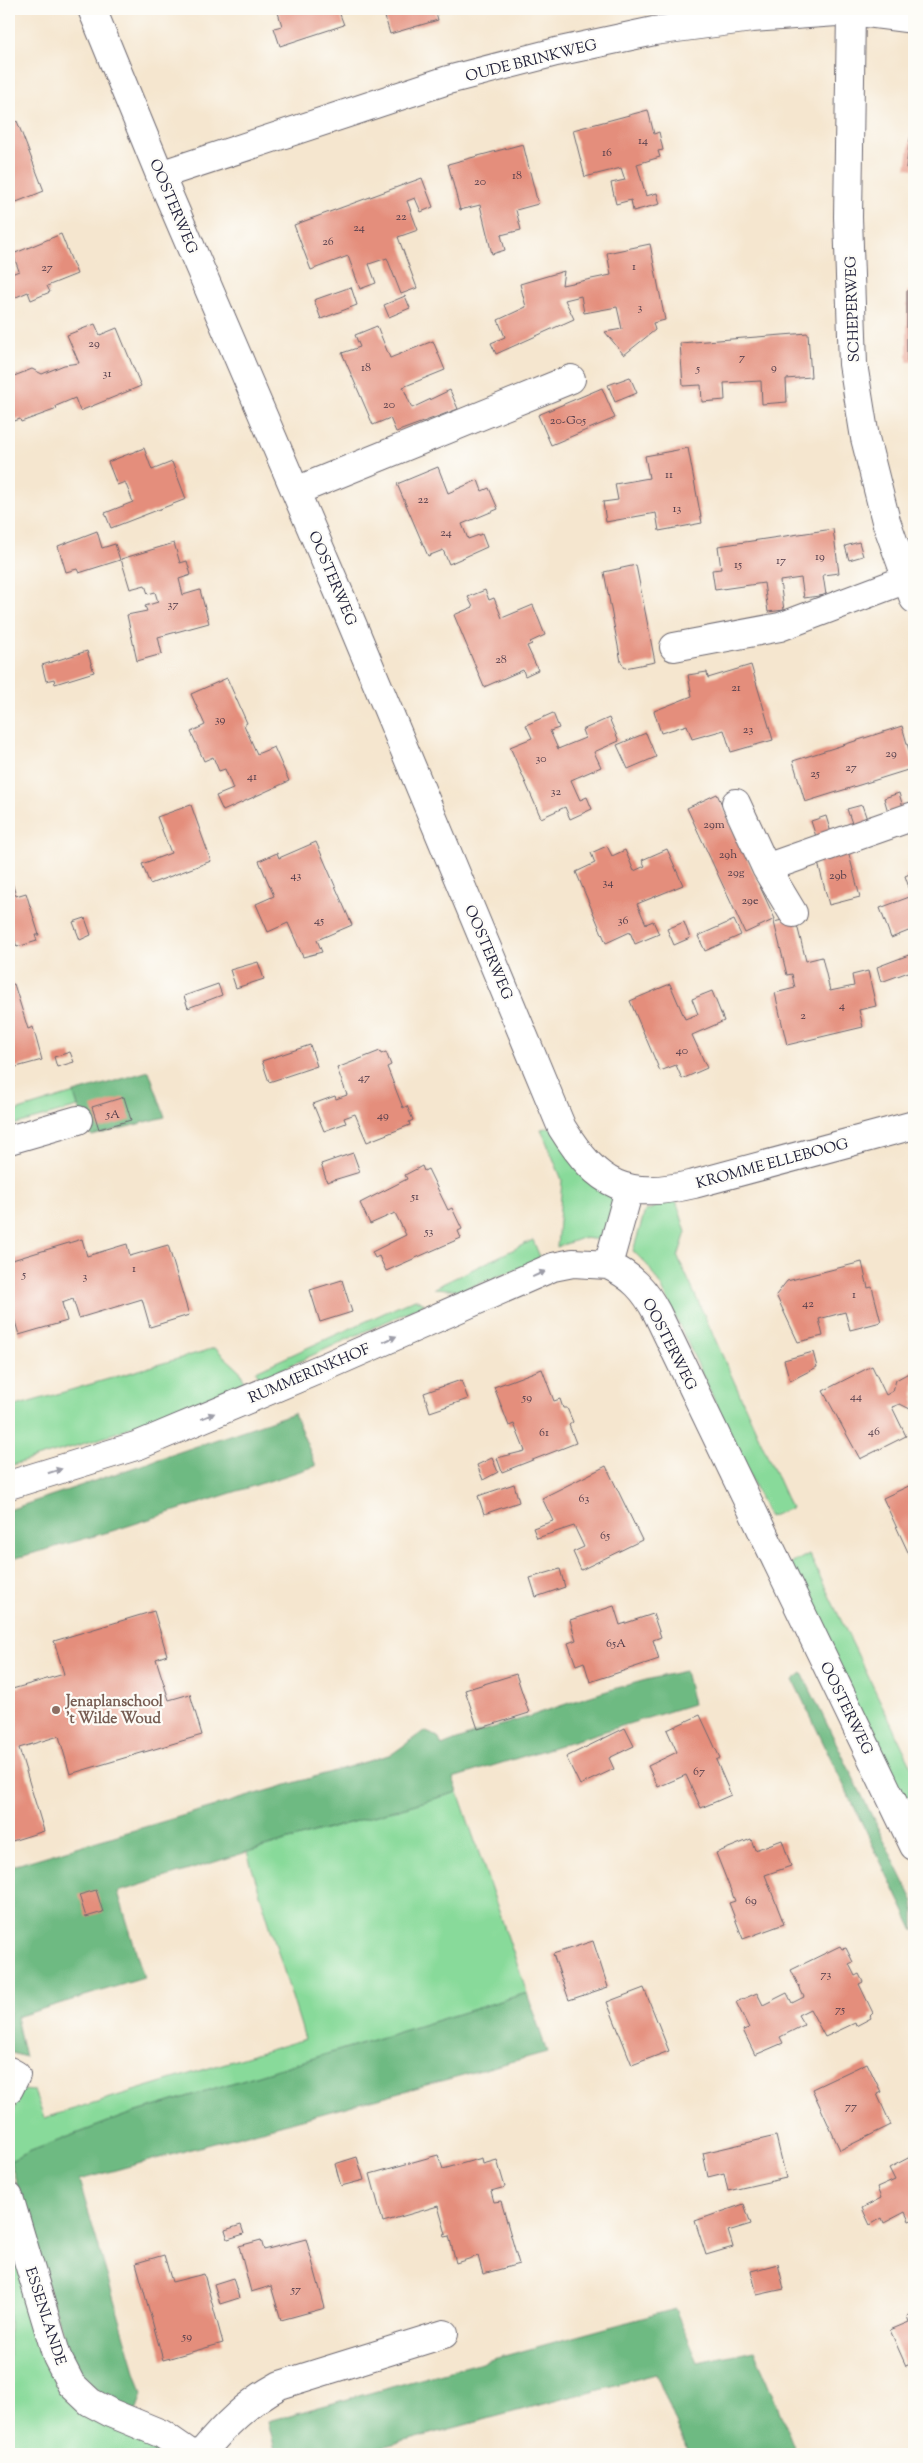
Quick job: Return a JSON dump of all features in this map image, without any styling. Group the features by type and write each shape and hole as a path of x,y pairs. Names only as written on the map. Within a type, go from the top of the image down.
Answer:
{"street":[{"name":"OOSTERWEG","path":"92,9 160,175 296,491 562,1128 576,1150 595,1170 628,1190"},
{"name":"OUDE BRINKWEG","path":"160,175 439,83 556,52 654,31 752,18 851,11 914,19"},
{"name":"SCHEPERWEG","path":"851,11 848,217 853,364 865,438 886,520 911,589"},
{"path":"296,491 571,379"},
{"path":"674,647 780,627 911,589"},
{"path":"736,803 766,868 793,913"},
{"path":"766,868 914,816"},
{"path":"9,1140 78,1120"},
{"name":"KROMME ELLEBOOG","path":"628,1190 644,1191 678,1188 914,1125"},
{"path":"608,1265 628,1190"},
{"name":"RUMMERINKHOF","path":"9,1485 139,1445 553,1268 573,1263 608,1265"},
{"name":"OOSTERWEG","path":"608,1265 636,1281 648,1296 657,1313 914,1846"},
{"name":"ESSENLANDE","path":"9,2197 57,2357 71,2384 90,2402 111,2414 162,2434 191,2454"},
{"path":"201,2454 217,2434 242,2410 262,2395 280,2385 444,2334"}],"green space":[{"path":"149,1071 165,1117 92,1136 85,1129 74,1093"},
{"path":"74,1093 78,1107 9,1126 9,1113"},
{"path":"550,1127 617,1192 603,1240 582,1238 557,1247 562,1180 541,1129"},
{"path":"676,1200 686,1232 678,1257 791,1508 769,1517 662,1288 648,1266 633,1251 645,1211"},
{"path":"533,1240 540,1257 528,1265 462,1290 434,1288"},
{"path":"415,1299 425,1304 260,1379 256,1371"},
{"path":"215,1348 240,1371 245,1383 99,1439 9,1466 9,1408"},
{"path":"294,1413 316,1466 112,1531 9,1560 9,1510"},
{"path":"809,1554 914,1771 914,1826 787,1566"},
{"path":"685,1671 693,1704 453,1778 458,1792 247,1852 118,1892 144,1978 16,2017 25,2057 9,2052 9,1867 392,1754 424,1731 438,1737 442,1746 606,1691"},
{"path":"802,1673 914,1902 914,1931 793,1680"},
{"path":"458,1792 527,1993 124,2116 31,2151 10,2161 9,2128 20,2090 34,2091 44,2118 305,2039 247,1852"},
{"path":"527,1993 547,2052 79,2180 142,2395 136,2411 99,2392 83,2377 76,2367 64,2340 10,2161 31,2151 124,2116"},
{"path":"9,2230 47,2358 170,2452 161,2454 9,2454"},
{"path":"675,2309 698,2362 754,2350 797,2454 689,2454 656,2374 356,2454 276,2454 268,2421"}],"building":[{"path":"277,9 338,9 344,25 280,46 274,28 282,26"},
{"path":"435,9 438,20 390,34 383,10"},
{"path":"648,110 654,134 659,132 663,150 658,151 660,157 637,164 646,196 657,193 660,204 633,211 631,200 616,204 611,183 625,180 621,168 585,177 573,130"},
{"path":"914,119 914,169 906,168"},
{"path":"17,121 44,191 9,205 9,124"},
{"path":"523,144 538,204 516,210 521,230 501,235 505,250 492,254 480,205 460,210 448,164"},
{"path":"422,178 433,207 421,212 415,198 407,201 418,230 398,237 417,288 401,294 387,258 369,264 376,283 360,289 348,256 311,270 294,225"},
{"path":"61,234 77,274 47,286 50,292 31,300 28,292 9,300 9,275 19,271 13,254"},
{"path":"650,244 665,320 653,323 655,330 624,355 605,332 622,329 617,307 584,313 581,296 565,300 574,319 496,354 491,343 505,337 498,320 526,307 520,284 564,271 562,285 611,275 607,253"},
{"path":"351,287 357,305 321,319 314,300"},
{"path":"907,291 914,291 914,362 907,362"},
{"path":"405,296 410,308 389,317 384,305"},
{"path":"95,324 100,335 117,328 141,386 80,411 75,398 56,406 57,409 21,422 20,419 9,423 9,378 32,369 42,374 64,365 79,363 67,335"},
{"path":"377,326 390,358 433,341 445,370 403,387 412,408 450,390 458,409 396,432 390,418 373,425 342,353 360,347 355,335"},
{"path":"808,333 811,377 786,379 787,402 762,404 761,381 724,383 725,400 702,402 701,385 683,386 680,343"},
{"path":"630,377 637,393 615,402 608,385"},
{"path":"602,388 615,418 551,445 538,415"},
{"path":"144,448 152,470 172,462 186,499 111,528 105,513 133,502 125,482 117,485 108,462"},
{"path":"688,448 702,523 659,531 656,513 606,522 603,502 618,500 615,484 649,478 645,456"},
{"path":"438,467 448,493 478,480 482,491 489,488 498,509 462,524 468,539 482,534 487,547 449,564 443,550 428,556 397,484"},
{"path":"833,529 839,573 823,575 826,595 804,598 801,578 780,581 784,610 768,612 764,583 715,590 712,570 721,569 718,546"},
{"path":"97,531 102,548 115,544 120,560 79,573 77,569 66,572 58,546"},
{"path":"859,542 863,556 849,560 845,546"},
{"path":"174,543 180,563 187,561 191,575 179,579 183,595 200,590 209,623 158,637 162,654 137,661 127,615 147,611 145,606 158,602 155,592 148,594 145,585 130,589 121,559"},
{"path":"636,565 655,662 625,668 621,662 604,572"},
{"path":"485,590 489,600 494,598 502,618 533,605 545,635 530,642 532,644 527,646 538,670 525,676 523,670 484,687 454,615 473,607 468,597"},
{"path":"87,651 94,672 55,684 54,679 46,681 42,665"},
{"path":"751,665 773,740 731,752 724,730 692,739 687,725 661,733 654,711 692,696 688,675 707,672 708,678"},
{"path":"227,678 247,723 244,725 257,754 274,747 289,781 223,811 216,796 233,789 225,769 219,771 213,757 204,761 191,732 205,725 191,694"},
{"path":"553,713 559,728 550,731 558,749 585,738 582,730 609,718 619,741 594,752 601,767 571,780 580,800 587,797 592,809 570,819 565,807 541,818 510,747 532,738 526,725"},
{"path":"902,726 914,768 805,802 793,761"},
{"path":"646,733 656,757 628,769 617,745"},
{"path":"899,793 905,814 890,819 884,798"},
{"path":"717,794 775,919 745,933 687,808"},
{"path":"191,805 211,861 150,884 142,864 171,853 157,817"},
{"path":"862,805 869,825 854,829 847,809"},
{"path":"826,816 832,836 817,840 811,821"},
{"path":"316,842 352,925 317,940 322,952 303,957 288,923 268,932 256,904 274,896 259,861 277,853 279,858"},
{"path":"607,846 612,856 625,850 634,871 645,866 642,860 667,849 683,885 637,904 646,924 653,921 659,934 635,944 630,932 606,943 576,872 595,863 591,853"},
{"path":"847,847 860,897 829,905 816,855"},
{"path":"9,872 16,896 26,893 39,935 35,935 37,941 17,947 15,941 9,943"},
{"path":"914,872 914,938 911,930 891,938 880,908 912,896 905,876"},
{"path":"795,917 806,961 822,957 830,991 854,986 852,975 868,971 876,1006 859,1010 863,1027 787,1045 775,993 795,988 792,974 787,975 774,922"},
{"path":"85,918 91,935 80,940 73,922"},
{"path":"734,920 741,935 705,951 698,936"},
{"path":"684,922 690,938 674,945 667,929"},
{"path":"914,953 914,970 881,982 877,967"},
{"path":"258,962 264,979 236,988 230,970"},
{"path":"14,984 28,1029 33,1027 42,1060 9,1069 9,985"},
{"path":"218,984 222,995 188,1008 184,996"},
{"path":"670,984 685,1019 698,1014 692,999 712,991 724,1021 692,1035 707,1068 682,1079 676,1065 660,1071 630,1001"},
{"path":"310,1045 317,1066 269,1082 262,1061"},
{"path":"380,1051 381,1054 386,1052 391,1065 387,1067 403,1108 407,1106 413,1120 409,1122 410,1125 367,1142 355,1114 344,1118 346,1123 324,1131 313,1104 335,1096 336,1099 347,1095 337,1068"},
{"path":"70,1052 74,1062 57,1067 54,1057"},
{"path":"124,1097 131,1120 99,1129 92,1107"},
{"path":"353,1153 360,1172 327,1182 321,1164"},
{"path":"422,1166 424,1171 428,1169 448,1210 452,1208 462,1229 458,1231 461,1238 386,1271 379,1256 375,1258 372,1252 406,1235 395,1213 370,1224 360,1203 407,1179 405,1175"},
{"path":"82,1239 87,1256 127,1244 130,1256 168,1245 189,1315 150,1327 142,1299 79,1318 73,1299 62,1303 67,1321 19,1335 11,1308 9,1308 9,1261"},
{"path":"862,1262 868,1288 872,1287 881,1322 850,1330 845,1312 819,1319 823,1336 798,1342 776,1295 787,1281"},
{"path":"342,1280 352,1312 320,1322 310,1290"},
{"path":"813,1352 817,1367 790,1381 784,1360"},
{"path":"872,1366 886,1395 893,1391 896,1380 914,1370 914,1407 910,1409 900,1404 892,1407 906,1436 860,1459 823,1391"},
{"path":"542,1369 554,1401 560,1399 563,1408 567,1408 573,1422 569,1425 576,1443 502,1472 497,1458 525,1451 514,1424 509,1426 494,1387"},
{"path":"461,1380 468,1399 430,1412 424,1393"},
{"path":"492,1458 498,1472 483,1480 477,1465"},
{"path":"606,1466 642,1540 581,1570 573,1552 584,1547 574,1526 537,1538 533,1528 553,1521 542,1498"},
{"path":"914,1479 914,1565 883,1498 913,1484 912,1480"},
{"path":"514,1484 519,1502 484,1514 478,1496"},
{"path":"560,1569 565,1587 536,1597 530,1578"},
{"path":"614,1606 620,1625 653,1614 661,1637 653,1640 659,1659 590,1682 584,1662 576,1665 568,1643 576,1640 570,1620"},
{"path":"154,1611 167,1655 156,1659 169,1700 190,1694 202,1735 70,1774 59,1736 19,1748 44,1831 9,1842 9,1690 64,1674 54,1641"},
{"path":"516,1674 529,1713 478,1729 465,1690"},
{"path":"700,1715 720,1758 716,1760 731,1795 701,1808 686,1775 658,1787 648,1766 677,1752 667,1730"},
{"path":"625,1728 634,1746 609,1758 614,1769 580,1785 566,1757"},
{"path":"751,1839 755,1850 782,1840 791,1866 765,1875 784,1924 743,1939 729,1903 735,1901 716,1853"},
{"path":"96,1890 103,1912 86,1917 79,1895"},
{"path":"593,1941 608,1987 569,2000 553,1954"},
{"path":"840,1946 842,1949 846,1948 853,1962 849,1964 855,1976 859,1974 863,1982 859,1984 873,2013 870,2016 871,2018 856,2026 855,2023 825,2037 810,2009 798,2015 804,2025 780,2037 783,2043 755,2055 743,2030 749,2028 736,2002 757,1993 763,2005 787,1993 792,2003 804,1997 791,1970"},
{"path":"644,1988 669,2051 632,2065 607,2002"},
{"path":"867,2063 881,2092 877,2094 891,2125 840,2150 812,2089"},
{"path":"776,2136 786,2178 728,2191 724,2173 708,2177 703,2153"},
{"path":"438,2155 443,2169 482,2158 483,2164 497,2160 505,2187 491,2191 494,2202 501,2201 519,2264 483,2274 478,2256 456,2263 449,2236 444,2237 443,2235 446,2234 438,2206 383,2222 370,2174"},
{"path":"914,2155 914,2219 909,2221 905,2212 884,2223 882,2218 870,2225 862,2208 881,2198 877,2188 895,2180 889,2168"},
{"path":"357,2157 364,2180 341,2186 335,2164"},
{"path":"744,2204 751,2224 728,2231 733,2247 706,2255 695,2221"},
{"path":"241,2225 244,2234 228,2239 225,2230"},
{"path":"306,2239 325,2308 281,2320 271,2286 251,2292 239,2246 261,2240 264,2250"},
{"path":"164,2255 172,2282 204,2274 223,2343 163,2360 136,2263"},
{"path":"778,2264 784,2289 757,2295 751,2271"},
{"path":"233,2278 239,2298 220,2304 214,2284"},
{"path":"914,2313 914,2362 906,2366 890,2330 909,2322 907,2316"}],"place":[{"name":"Jenaplanschool 't Wilde Woud","path":"56,1710"}]}
